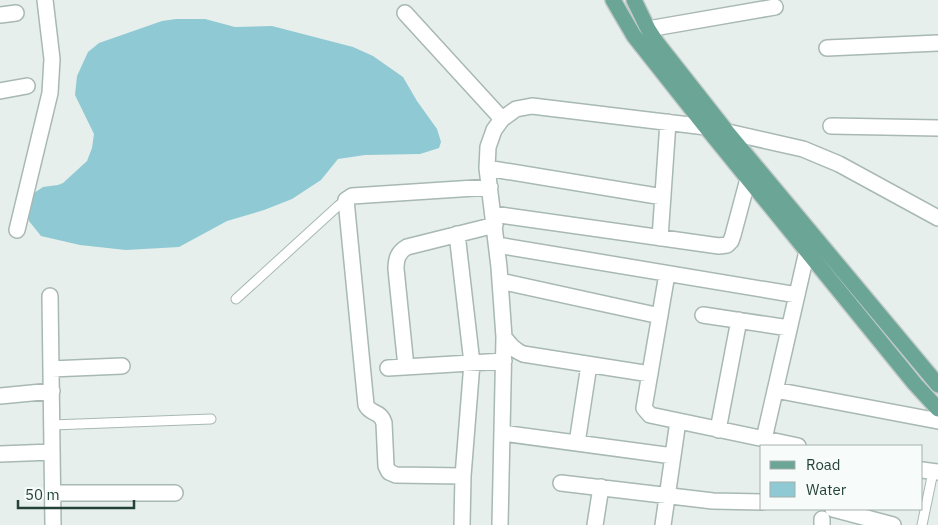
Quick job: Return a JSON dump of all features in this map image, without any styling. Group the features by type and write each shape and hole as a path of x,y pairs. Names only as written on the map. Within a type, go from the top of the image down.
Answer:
{"main road":[{"path":"613,0 634,36 706,127 915,384 938,409"},
{"path":"634,0 657,43 727,132 938,385"}],"street":[{"path":"17,230 50,93 52,59 45,0"},
{"path":"648,29 775,8"},
{"path":"0,15 16,13"},
{"path":"405,13 502,119"},
{"path":"827,48 938,43"},
{"path":"0,91 27,86"},
{"path":"500,525 504,337 497,245 487,168 488,147 494,130 502,119 516,109 532,106 706,127 803,149 839,164 938,218"},
{"path":"660,238 668,122"},
{"path":"831,126 938,128"},
{"path":"487,168 662,196"},
{"path":"406,367 396,269 396,260 402,249 457,234 494,219 719,246 727,245 734,235 748,179"},
{"path":"463,476 396,475 389,472 386,466 384,423 380,416 371,411 366,405 346,200 352,196 490,187"},
{"path":"457,234 472,363 463,476 462,525"},
{"path":"497,245 797,295"},
{"path":"764,439 807,251"},
{"path":"667,274 644,408 650,415 793,445"},
{"path":"500,281 660,316"},
{"path":"50,296 53,525"},
{"path":"703,315 789,328"},
{"path":"718,430 740,320"},
{"path":"504,337 516,351 523,354 650,374"},
{"path":"388,368 504,361"},
{"path":"576,443 589,365"},
{"path":"51,369 122,366"},
{"path":"775,390 938,421"},
{"path":"0,396 52,391"},
{"path":"662,525 678,421"},
{"path":"502,433 673,456"},
{"path":"0,454 52,452"},
{"path":"561,483 713,501 760,502"},
{"path":"595,525 601,487"},
{"path":"53,492 175,492"},
{"path":"826,517 893,525"}],"lane":[{"path":"236,299 346,200"},
{"path":"52,425 211,419"},
{"path":"922,525 931,472"}],"water":[{"path":"205,19 235,27 272,26 353,47 373,56 403,77 437,129 441,142 439,148 420,154 365,155 338,159 321,180 292,199 227,221 179,247 126,250 80,245 41,236 29,221 27,207 34,193 43,187 63,183 87,161 92,148 94,134 75,95 77,76 88,52 99,43 162,21"}]}
